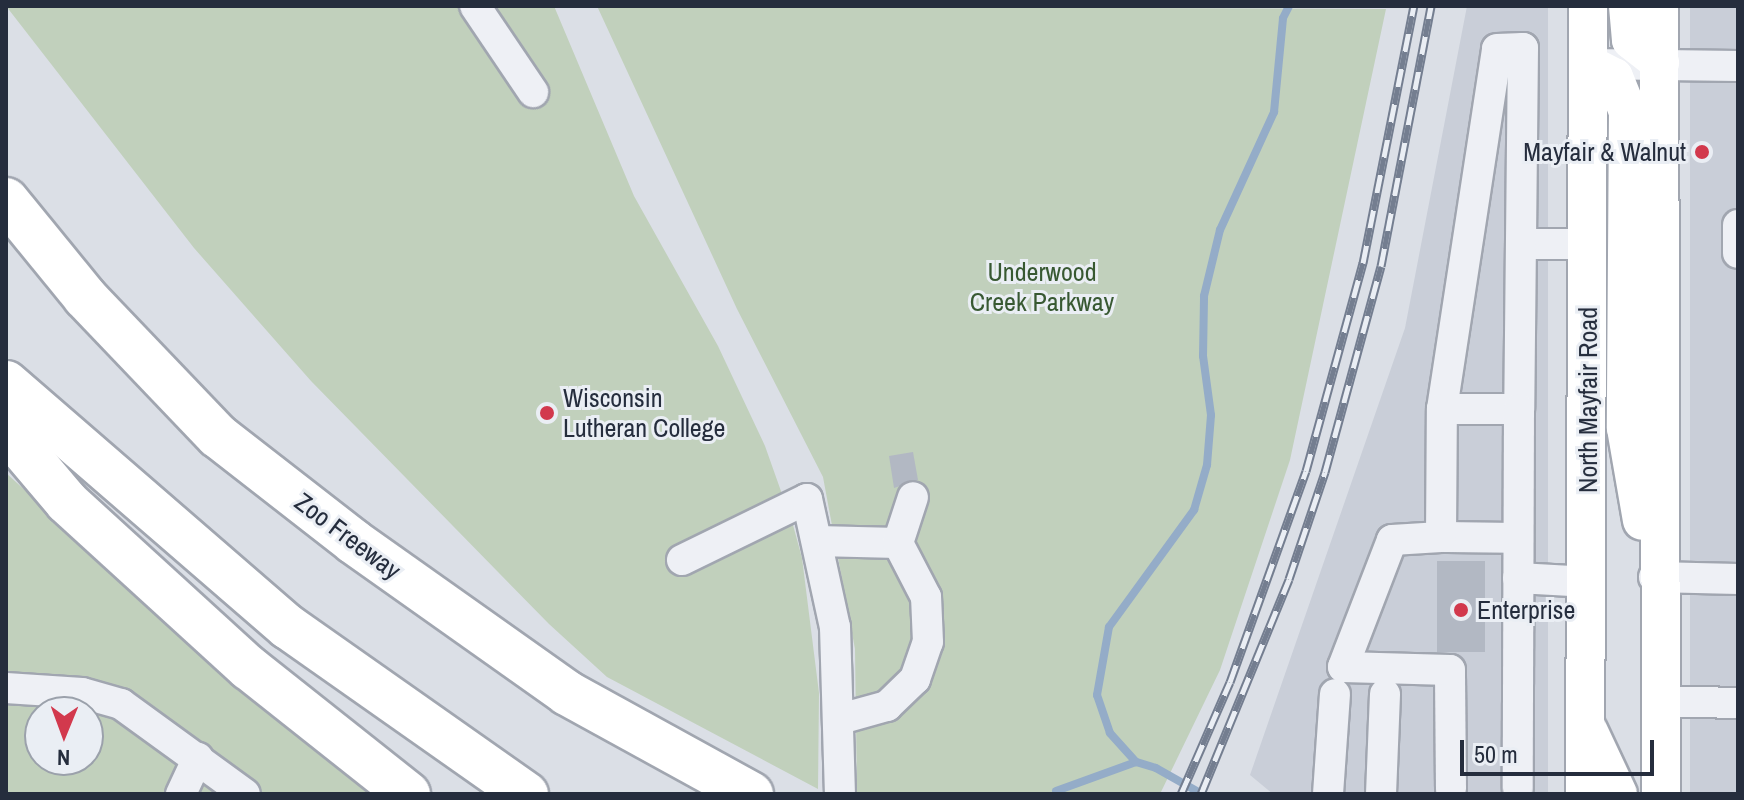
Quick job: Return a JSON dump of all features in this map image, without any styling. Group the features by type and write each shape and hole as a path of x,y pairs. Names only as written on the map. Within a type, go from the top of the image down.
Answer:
{"highway":[{"name":"Zoo Freeway","path":"6,200 85,297 218,436 354,542 567,693 751,794"},
{"path":"6,383 288,627 526,794"},
{"path":"6,430 67,502 249,668 408,794"}],"main road":[{"name":"North Mayfair Road","path":"1585,794 1589,582 1588,6"},
{"path":"1628,6 1631,40 1660,63"},
{"path":"1659,6 1657,585 1661,794"},
{"path":"1588,64 1614,77 1628,111 1626,428 1657,585"},
{"path":"1586,726 1618,794"}],"street":[{"path":"475,6 533,92"},
{"path":"1441,537 1442,409 1497,49 1523,48 1518,788"},
{"path":"1588,64 1738,66"},
{"path":"1738,225 1738,253"},
{"path":"1521,244 1588,244"},
{"path":"1442,409 1519,409"},
{"path":"840,719 887,706 915,679 928,642 926,597 898,543 913,497"},
{"path":"682,560 807,499 835,627 840,794"},
{"path":"1451,789 1450,670 1343,667 1392,540 1518,538"},
{"path":"817,541 898,543"},
{"path":"1518,578 1589,582"},
{"path":"1657,585 1738,579"},
{"path":"6,688 82,693 121,704 245,794"},
{"path":"1328,794 1335,694"},
{"path":"1381,794 1385,694"},
{"path":"1660,701 1738,703"},
{"path":"181,794 198,758"}],"shaded area":[{"path":"1467,6 1548,6 1548,794 1273,794 1250,775 1405,328"},
{"path":"1690,6 1738,6 1738,794 1690,794"}],"green space":[{"name":"Wisconsin Lutheran College","path":"6,6 554,6 634,196 718,346 765,446 793,525 802,558 819,693 818,789 607,677 549,624 311,381 194,248"},
{"name":"Underwood Creek Parkway","path":"597,6 1386,9 1290,460 1220,670 1160,794 857,794 855,649 823,477 737,309"},
{"path":"6,473 202,651 430,794 6,794"}],"building":[{"path":"913,452 918,480 894,488 889,456"},
{"name":"Enterprise","path":"1437,561 1485,561 1485,652 1437,652"}],"waterway":[{"path":"1202,794 1156,768 1136,762 1110,733 1097,695 1109,627 1194,510 1207,465 1211,415 1203,356 1204,296 1220,230 1274,112 1283,18 1289,6"},
{"path":"1056,791 1136,762"}],"railway":[{"path":"1181,794 1230,682 1306,471 1363,263 1414,6"},
{"path":"1201,794 1289,579 1325,472 1381,266 1431,6"}],"place":[{"name":"Mayfair & Walnut","path":"1702,152"},
{"name":"Wisconsin Lutheran College","path":"547,413"},
{"name":"Enterprise","path":"1461,610"}]}
